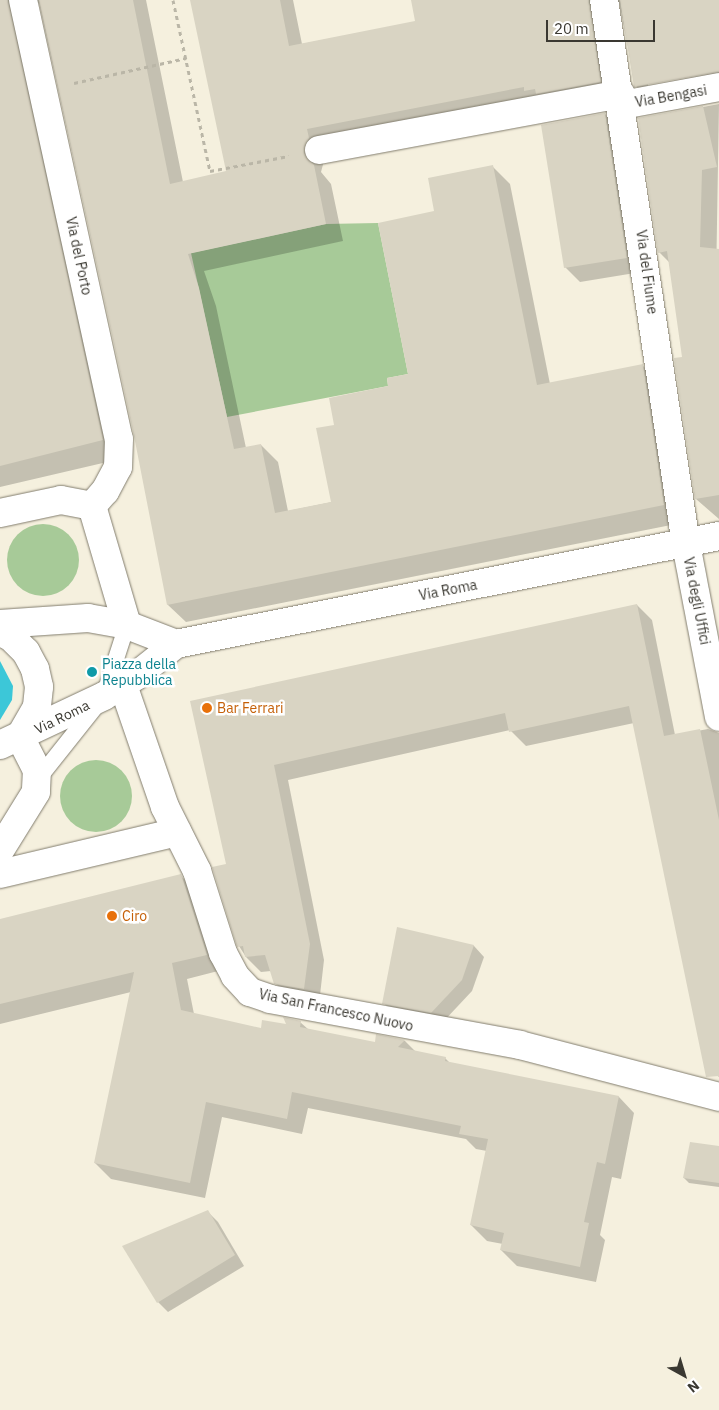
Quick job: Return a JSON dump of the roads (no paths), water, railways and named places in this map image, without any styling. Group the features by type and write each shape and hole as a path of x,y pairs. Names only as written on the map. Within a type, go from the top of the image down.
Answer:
{"street":[{"name":"Via del Porto","path":"23,0 119,440 118,467 105,492 92,506"},
{"name":"Via del Fiume","path":"604,0 622,99 686,544"},
{"name":"Via Bengasi","path":"319,150 622,99 719,87"},
{"path":"0,513 61,500 92,506 127,625"},
{"name":"Via Roma","path":"10,741 113,690 176,644 719,536"},
{"name":"Via degli Uffici","path":"686,544 719,717"},
{"path":"0,624 80,618 127,625 176,644"},
{"path":"0,632 11,637 26,652 35,668 39,687 37,707 10,741 34,759 38,779 32,802 0,850"},
{"name":"Via San Francesco Nuovo","path":"113,690 177,832 197,871 223,954 235,976 250,992 270,999 520,1046 719,1096"},
{"path":"0,874 177,832"}],"lane":[{"path":"38,779 113,690 127,625"}],"water":[{"path":"0,661 13,686 12,700 0,720"}],"place":[{"name":"Piazza della Repubblica","path":"92,672"},
{"name":"Bar Ferrari","path":"207,708"},
{"name":"Ciro","path":"112,916"}]}
